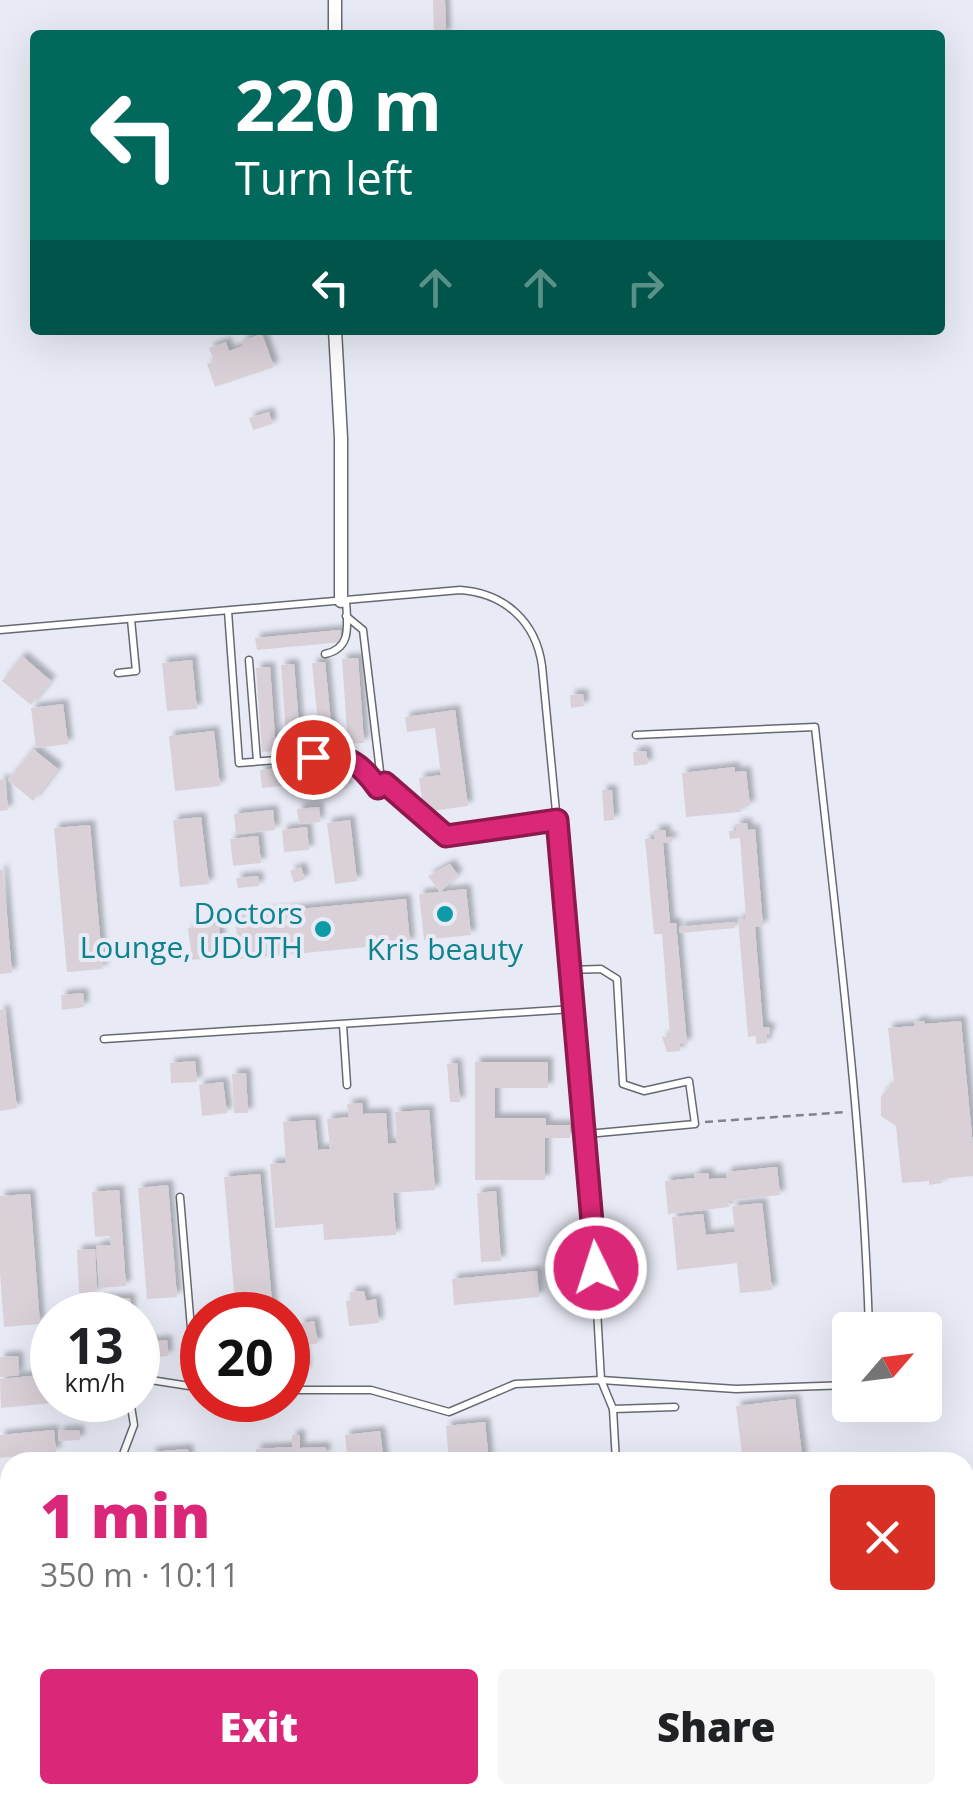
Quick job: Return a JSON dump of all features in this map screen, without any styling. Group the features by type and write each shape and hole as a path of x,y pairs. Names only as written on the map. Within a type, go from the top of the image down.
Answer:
{"street":[{"path":"334,0 334,30"},
{"path":"335,335 342,438 343,601"}],"lane":[{"path":"0,630 471,591 492,596 520,616 533,634 540,654 586,1134 601,1380 613,1409 615,1452"},
{"path":"325,654 338,650 345,641 343,601"},
{"path":"228,610 239,762 341,755 365,770 378,788 385,783"},
{"path":"346,616 363,630 380,780 446,836 557,820"},
{"path":"118,673 136,671 132,619"},
{"path":"248,660 257,761"},
{"path":"636,735 815,727 844,982 866,1224 868,1312"},
{"path":"569,970 601,969 617,978 623,1084 644,1091 688,1081 695,1124 586,1134"},
{"path":"104,1039 573,1009"},
{"path":"343,1026 346,1085"},
{"path":"180,1198 189,1292"},
{"path":"310,1390 370,1390 449,1412 516,1384 601,1380 736,1388 832,1385"},
{"path":"613,1409 674,1407"},
{"path":"124,1452 134,1422"}],"path":[{"path":"695,1124 721,1119 854,1112"}],"building":[{"path":"433,0 445,0 446,30 434,30"},
{"path":"262,335 274,367 215,387 207,364 214,361 209,348 226,342 229,351 243,346 241,341"},
{"path":"269,412 272,424 253,430 249,418"},
{"path":"340,630 342,642 257,650 255,638"},
{"path":"22,656 51,681 31,705 2,681"},
{"path":"358,658 364,743 348,744 342,659"},
{"path":"192,660 197,709 167,711 162,663"},
{"path":"325,662 333,743 320,745 312,663"},
{"path":"294,664 301,749 287,750 281,665"},
{"path":"270,667 276,751 262,752 256,668"},
{"path":"583,694 584,706 571,708 570,695"},
{"path":"63,704 68,744 36,748 31,708"},
{"path":"455,710 468,806 424,812 419,778 441,775 435,728 407,732 405,717"},
{"path":"214,731 220,786 175,791 169,736"},
{"path":"33,749 58,769 33,801 8,780"},
{"path":"646,751 648,764 634,766 633,752"},
{"path":"310,765 311,783 262,788 260,770"},
{"path":"735,767 735,772 746,771 750,806 740,807 741,812 686,817 682,773"},
{"path":"345,771 346,778 329,780 328,774"},
{"path":"5,779 8,810 0,811 0,780"},
{"path":"347,780 348,788 331,790 330,782"},
{"path":"602,790 612,790 614,820 604,821"},
{"path":"319,807 320,822 299,824 297,809"},
{"path":"273,810 275,830 236,834 234,814"},
{"path":"201,817 209,884 180,887 173,820"},
{"path":"350,820 357,881 335,884 327,823"},
{"path":"747,823 748,830 755,829 763,926 755,927 763,1027 769,1027 770,1034 767,1043 756,1044 756,1036 748,1037 738,919 746,919 740,838 730,839 729,831 736,831 736,824"},
{"path":"90,825 103,969 67,972 54,828"},
{"path":"307,827 309,850 284,852 282,830"},
{"path":"654,830 666,830 666,837 672,837 672,842 663,843 670,923 676,923 687,1044 680,1044 680,1051 667,1052 662,1037 670,1036 662,934 654,934 645,839 655,839"},
{"path":"258,836 261,863 233,866 230,839"},
{"path":"450,864 458,875 440,892 428,876"},
{"path":"301,867 305,879 294,883 290,871"},
{"path":"0,870 12,973 0,974"},
{"path":"258,876 259,886 238,888 236,878"},
{"name":"Kris beauty","path":"466,889 471,935 424,940 419,894"},
{"name":"Doctors Lounge, UDUTH","path":"406,899 410,943 239,959 235,915"},
{"path":"735,922 735,928 680,933 679,927"},
{"path":"219,924 222,957 192,960 188,928"},
{"path":"83,993 84,1007 62,1010 61,995"},
{"path":"0,1010 5,1010 17,1108 0,1111"},
{"path":"924,1021 961,1021 973,1147 973,1176 941,1179 942,1183 929,1185 929,1181 902,1183 896,1126 881,1116 881,1096 894,1082 888,1028"},
{"path":"195,1061 197,1082 171,1083 170,1063"},
{"path":"475,1062 548,1062 548,1088 495,1088 495,1118 546,1118 546,1125 570,1125 570,1138 545,1138 545,1180 475,1180"},
{"path":"457,1063 460,1102 450,1102 447,1064"},
{"path":"246,1073 248,1113 234,1113 232,1074"},
{"path":"223,1082 227,1113 202,1116 199,1085"},
{"path":"362,1103 363,1114 386,1113 388,1144 397,1143 395,1112 429,1110 435,1190 393,1193 396,1235 324,1240 323,1224 275,1228 270,1164 286,1163 283,1122 315,1120 318,1150 330,1149 327,1119 349,1117 347,1104"},
{"path":"777,1167 780,1195 728,1201 729,1207 668,1214 665,1181 709,1173 709,1179 727,1178 726,1172"},
{"path":"260,1174 271,1292 234,1292 224,1177"},
{"path":"168,1185 177,1297 160,1298 160,1292 146,1292 138,1188"},
{"path":"119,1190 126,1286 99,1288 96,1246 111,1245 110,1236 95,1237 92,1192"},
{"path":"496,1191 501,1261 481,1262 477,1193"},
{"path":"30,1194 38,1292 30,1292 30,1325 4,1327 0,1196"},
{"path":"762,1203 772,1290 740,1293 737,1263 677,1270 672,1217 703,1214 706,1235 735,1232 732,1206"},
{"path":"95,1249 97,1292 79,1292 77,1250"},
{"path":"537,1271 539,1297 454,1305 452,1279"},
{"path":"364,1291 366,1301 376,1299 379,1323 349,1326 346,1301 351,1300 350,1292"},
{"path":"314,1321 318,1343 310,1345 310,1322"},
{"path":"167,1340 168,1356 160,1357 160,1341"},
{"path":"18,1356 19,1375 0,1377 0,1357"},
{"path":"30,1376 30,1405 1,1408 0,1379"},
{"path":"795,1399 802,1452 742,1452 736,1406"},
{"path":"485,1422 488,1452 448,1452 446,1426"},
{"path":"54,1430 56,1452 0,1452 0,1435"},
{"path":"79,1430 80,1440 59,1441 58,1431"},
{"path":"380,1431 383,1452 347,1452 345,1435"},
{"path":"292,1435 300,1435 300,1448 325,1447 326,1452 256,1452 256,1449 292,1447"}],"place":[{"name":"Kris beauty","path":"445,914"},
{"name":"Doctors Lounge, UDUTH","path":"323,929"}],"route":[{"path":"313,757 341,755 365,770 378,788 385,783 446,836 557,820 596,1268"}]}
